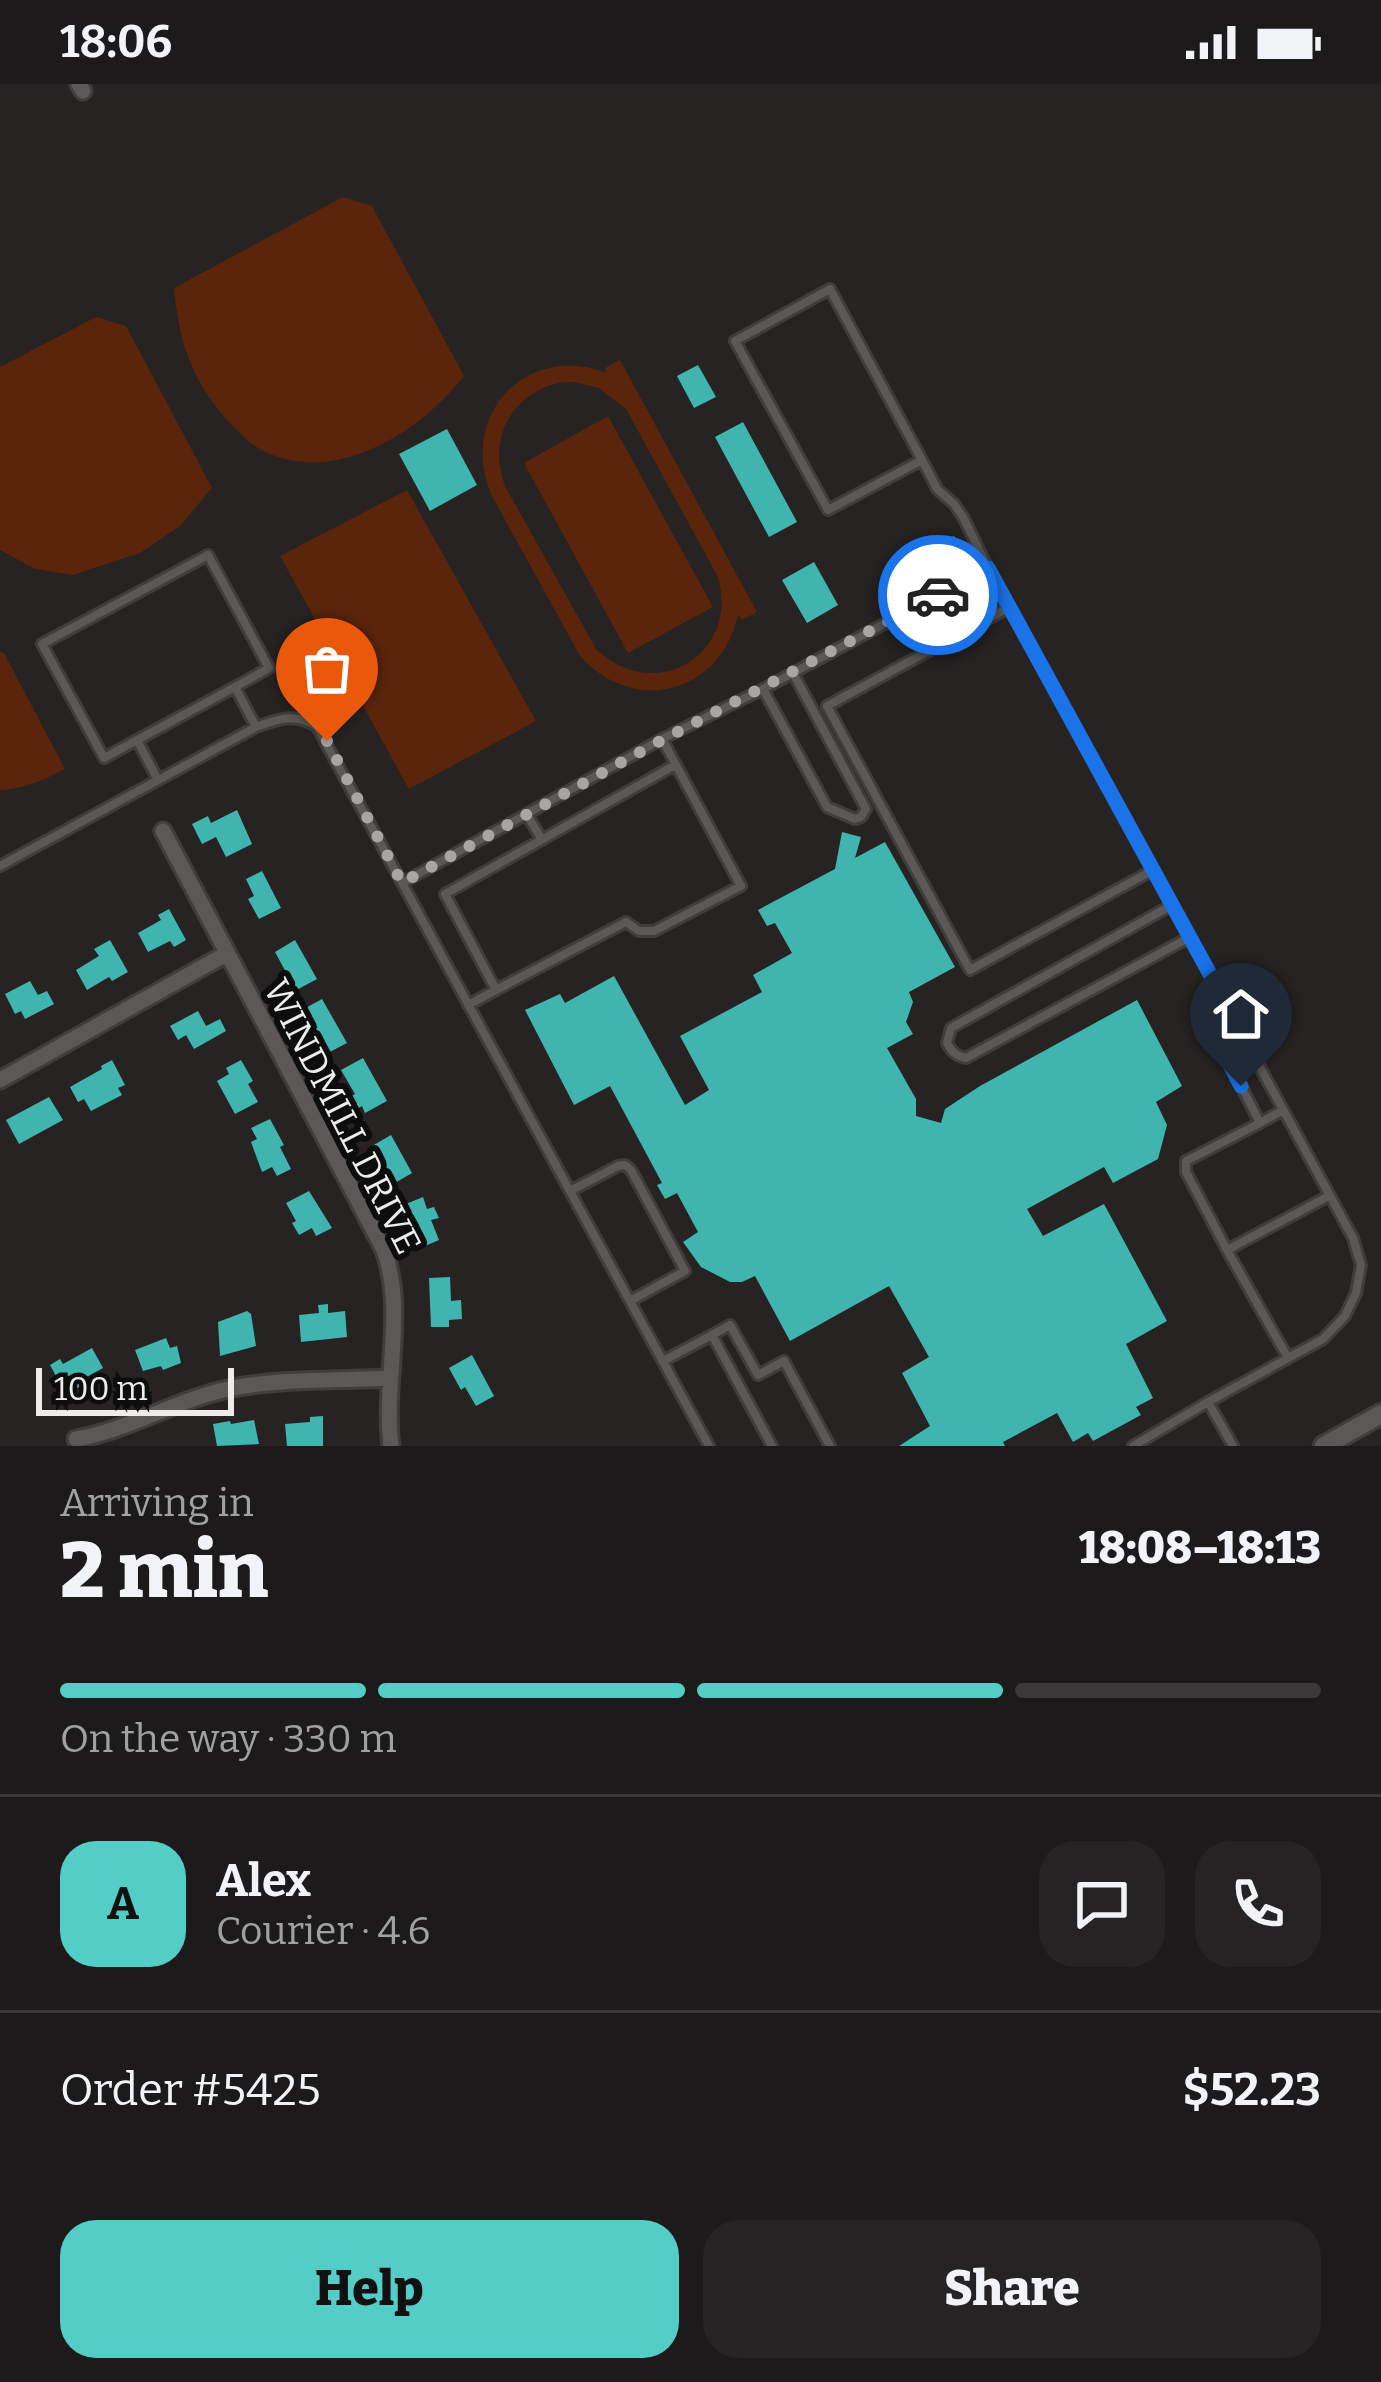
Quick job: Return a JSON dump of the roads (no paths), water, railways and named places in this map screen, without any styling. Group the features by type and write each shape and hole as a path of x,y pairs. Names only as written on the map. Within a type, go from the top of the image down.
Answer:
{"street":[{"name":"WINDMILL DRIVE","path":"163,832 384,1250 394,1287 391,1446"},
{"path":"0,1080 226,954"},
{"path":"76,1439 230,1389 389,1378"},
{"path":"1324,1446 1381,1414"}],"lane":[{"path":"922,460 828,510 735,340 830,290 922,460 937,489 963,517 1353,1238 1361,1264 1346,1316 1323,1339 1133,1446"},
{"path":"208,555 269,668 235,687 104,758 42,644 208,555"},
{"path":"402,883 988,568"},
{"path":"1010,607 827,706 970,970 1153,870"},
{"path":"763,689 827,807 862,817 866,809 793,673"},
{"path":"235,687 256,727"},
{"path":"0,866 256,727 295,716 317,727 710,1446"},
{"path":"136,740 158,780"},
{"path":"468,1005 626,922 639,931 654,931 741,886 662,740"},
{"path":"496,990 445,894 675,765"},
{"path":"527,815 541,838"},
{"path":"1172,904 951,1028 947,1042 951,1050 966,1058 1190,937"},
{"path":"1233,1016 1223,1035 1223,1050 1260,1123"},
{"path":"1283,1110 1186,1161 1186,1172 1288,1358"},
{"path":"570,1191 625,1165 686,1270 630,1301"},
{"path":"1227,1250 1329,1196"},
{"path":"663,1361 730,1325 758,1376 784,1361 830,1446"},
{"path":"712,1335 772,1446"},
{"path":"1208,1402 1233,1446"}]}
